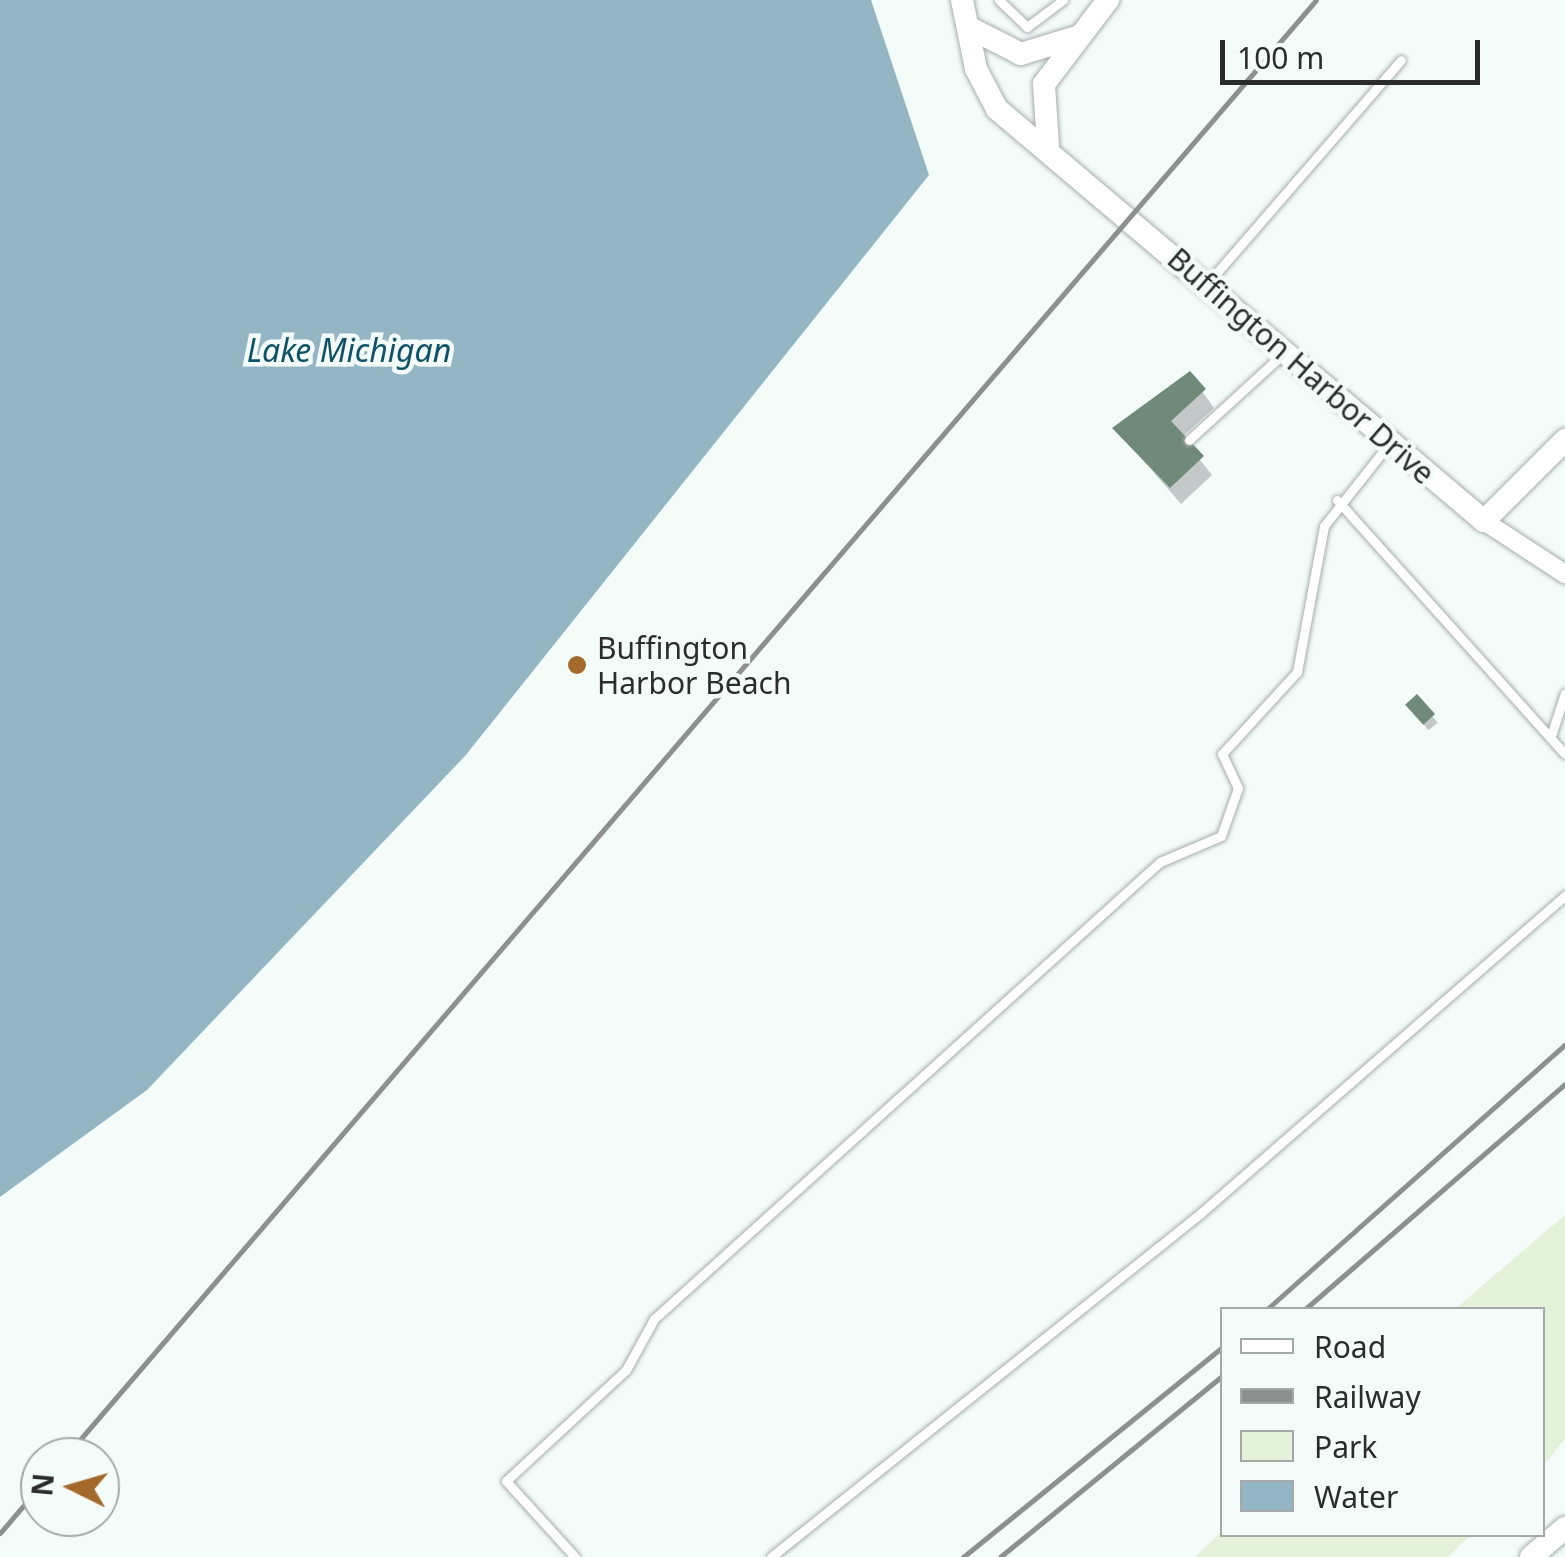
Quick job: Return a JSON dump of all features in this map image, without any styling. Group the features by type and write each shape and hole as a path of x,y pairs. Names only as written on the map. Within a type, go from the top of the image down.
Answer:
{"street":[{"name":"Buffington Harbor Drive","path":"962,0 986,93 1388,445 1484,521 1565,574"},
{"path":"1048,145 1044,84 1108,0"},
{"path":"970,28 1020,54 1078,36"},
{"path":"1484,521 1565,440"},
{"path":"1531,1557 1565,1528"},
{"path":"1552,1557 1565,1541"}],"lane":[{"path":"998,0 1027,26 1063,0"},
{"path":"1206,286 1401,60"},
{"path":"1189,440 1283,354"},
{"path":"575,1557 506,1481 626,1370 654,1320 1160,862 1206,846 1232,822 1238,788 1222,754 1297,672 1318,545 1338,500 1388,445"},
{"path":"1338,500 1565,754"},
{"path":"1552,739 1565,693"},
{"path":"771,1557 1200,1214 1565,896"}],"green space":[{"path":"1565,1215 1565,1439 1545,1464 1545,1307 1457,1307"},
{"path":"1220,1533 1220,1537 1469,1537 1448,1557 1195,1557"}],"water":[{"name":"Lake Michigan","path":"0,0 871,0 929,175 465,756 147,1090 0,1197"}],"building":[{"path":"1190,371 1206,389 1171,421 1204,456 1170,488 1112,428"},
{"path":"1417,694 1435,714 1423,725 1405,705"}],"railway":[{"path":"82,1437 1316,0"},
{"path":"1269,1307 1565,1045"},
{"path":"1307,1307 1565,1084"},
{"path":"963,1557 1220,1349"},
{"path":"1000,1557 1220,1378"},
{"path":"0,1533 20,1510"}],"place":[{"name":"Buffington Harbor Beach","path":"577,665"}]}
